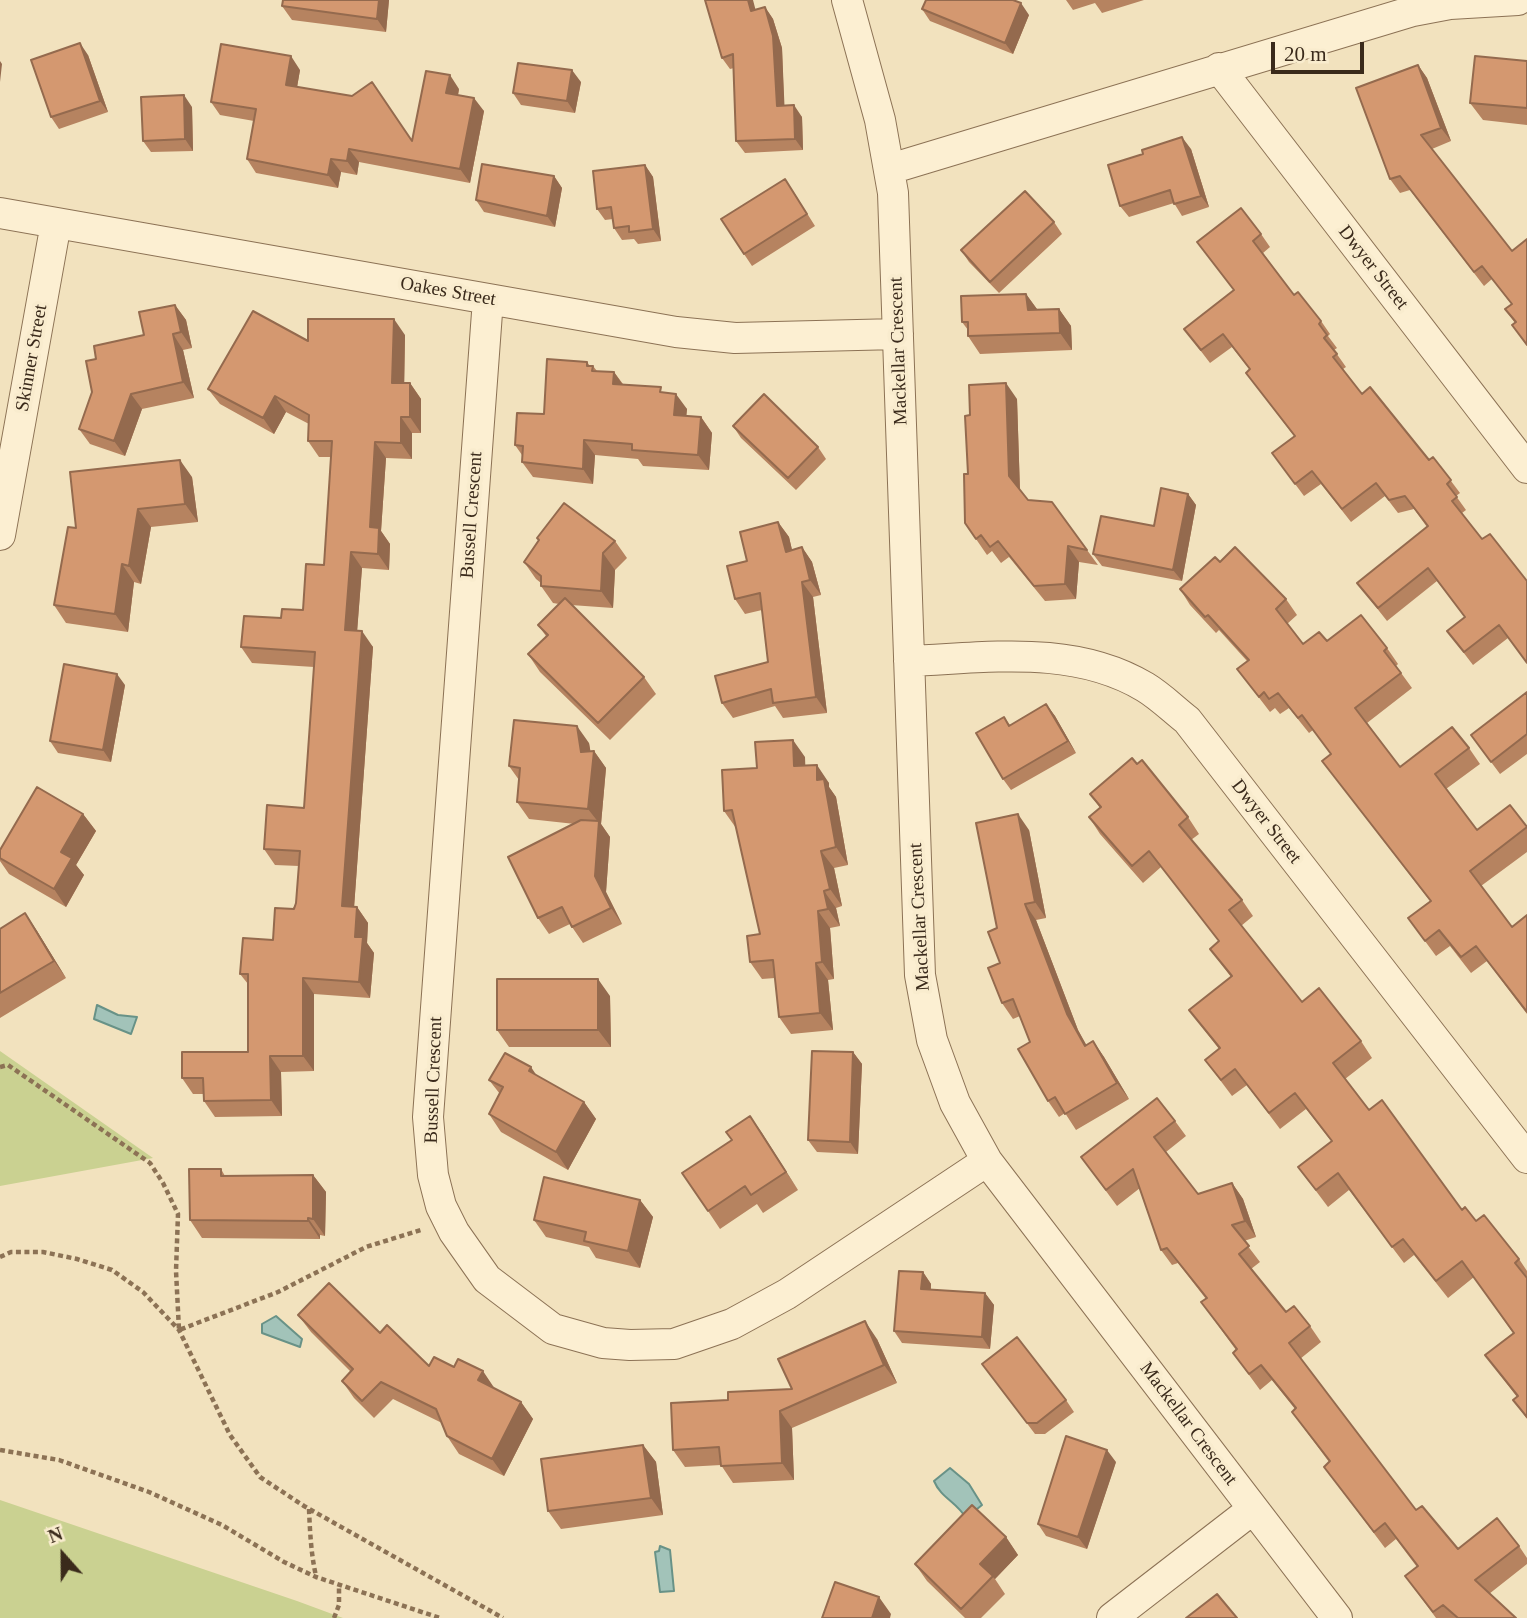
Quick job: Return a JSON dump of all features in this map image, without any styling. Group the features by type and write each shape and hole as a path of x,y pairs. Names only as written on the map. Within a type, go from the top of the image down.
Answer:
{"street":[{"name":"Mackellar Crescent","path":"847,0 890,169 920,975 932,1040 955,1103 987,1161 1338,1618"},
{"path":"890,169 1413,11 1450,2 1522,0"},
{"name":"Dwyer Street","path":"1219,68 1527,468"},
{"name":"Oakes Street","path":"0,213 676,332 735,338 898,334"},
{"name":"Skinner Street","path":"0,535 56,223"},
{"name":"Bussell Crescent","path":"488,299 428,1117 433,1175 448,1221 487,1279 553,1329 603,1343 674,1344 732,1324 787,1294 987,1161"},
{"name":"Dwyer Street","path":"909,661 1029,657 1076,659 1100,666 1145,687 1187,720 1527,1158"},
{"path":"1112,1618 1254,1509"}],"path":[{"path":"0,1067 8,1065 150,1163 178,1214 176,1271 179,1330"},
{"path":"179,1330 278,1292 366,1247 448,1221"},
{"path":"0,1256 11,1252 43,1252 112,1270 143,1292 179,1330 230,1435 260,1477 309,1509 503,1618"},
{"path":"0,1450 59,1460 149,1492 222,1525 284,1562 316,1577 440,1618"},
{"path":"309,1509 309,1538 315,1552 316,1577"},
{"path":"334,1618 339,1586"}],"green space":[{"path":"0,1051 153,1158 0,1186"},
{"path":"0,1500 297,1601 343,1618 0,1618"}],"water":[{"path":"97,1005 118,1015 137,1017 131,1034 94,1019"},
{"path":"276,1316 302,1339 300,1347 262,1333 262,1324"},
{"path":"950,1468 969,1484 982,1505 966,1518 934,1481"},
{"path":"660,1546 670,1550 674,1591 660,1592 655,1552 659,1551"}],"building":[{"path":"283,0 379,0 377,19 282,6"},
{"path":"705,0 748,0 751,11 765,7 773,36 777,106 794,105 795,139 736,141 733,54 722,58"},
{"path":"926,0 1013,0 1021,3 1005,43 922,9"},
{"path":"80,43 100,101 51,117 31,60"},
{"path":"221,44 291,56 286,85 352,96 372,82 412,141 426,71 450,75 446,93 474,98 460,169 349,149 347,161 331,159 328,175 247,159 256,109 211,102"},
{"path":"1475,56 1527,61 1527,108 1470,103"},
{"path":"518,63 572,70 567,101 513,93"},
{"path":"1418,65 1441,128 1421,135 1512,251 1527,239 1527,345 1512,325 1516,322 1505,309 1512,304 1482,266 1474,272 1400,176 1390,179 1356,88"},
{"path":"184,95 185,139 143,141 141,97"},
{"path":"1182,137 1201,196 1174,204 1170,190 1120,206 1108,165"},
{"path":"482,164 554,176 547,216 476,200"},
{"path":"645,165 653,229 629,232 629,226 614,228 611,207 597,209 593,171"},
{"path":"785,179 807,214 744,254 721,219"},
{"path":"1025,191 1054,222 990,282 961,250"},
{"path":"1241,208 1261,234 1253,241 1294,295 1298,292 1321,321 1319,324 1327,335 1324,338 1337,354 1333,357 1362,394 1370,387 1429,460 1433,457 1451,480 1447,484 1457,497 1452,501 1482,539 1490,534 1527,581 1527,663 1499,625 1464,652 1447,631 1465,617 1428,568 1378,608 1357,583 1428,526 1405,496 1389,500 1376,483 1342,509 1312,471 1295,484 1272,453 1295,436 1246,373 1250,369 1223,334 1201,350 1184,329 1234,290 1197,242"},
{"path":"1026,294 1028,310 1059,309 1060,333 968,336 968,322 962,322 961,296"},
{"path":"175,305 181,332 173,334 183,382 131,394 114,441 79,429 92,392 86,361 96,359 94,346 144,335 139,312"},
{"path":"253,311 308,341 308,319 394,319 392,383 410,383 410,417 401,417 401,443 375,442 370,527 379,528 378,554 351,552 345,630 362,631 342,906 357,907 355,937 363,937 359,982 303,978 303,1056 270,1056 271,1100 204,1101 203,1078 182,1078 182,1052 248,1052 248,974 240,974 243,938 273,940 275,908 294,909 300,851 264,849 267,805 304,808 315,652 241,647 244,616 281,618 282,609 303,610 306,564 324,565 332,441 308,441 309,415 275,396 263,418 208,389"},
{"path":"547,359 587,362 587,366 593,366 592,371 614,372 613,384 661,387 660,392 676,394 674,415 701,417 698,455 632,450 632,444 584,440 583,469 522,462 523,446 515,445 517,413 544,414"},
{"path":"1006,383 1009,476 1028,500 1052,502 1087,550 1068,546 1065,584 1034,586 998,541 990,547 981,535 976,539 965,523 964,474 968,474 965,416 970,415 969,385"},
{"path":"764,394 818,447 788,478 733,426"},
{"path":"180,460 185,504 138,509 129,566 122,564 115,614 54,605 68,527 76,528 70,472"},
{"path":"1161,488 1188,494 1173,570 1093,554 1101,516 1154,526"},
{"path":"564,503 615,541 603,553 601,591 541,586 541,576 524,562 539,540 537,538"},
{"path":"778,522 786,552 802,547 810,580 802,582 816,697 773,703 771,689 722,703 715,676 768,662 760,593 735,599 727,566 747,561 740,532"},
{"path":"1235,547 1286,599 1276,609 1303,644 1319,632 1327,641 1361,615 1387,648 1384,651 1401,673 1355,708 1400,767 1452,727 1469,748 1435,774 1477,830 1510,805 1527,827 1470,871 1512,927 1527,915 1527,1012 1476,946 1461,957 1439,930 1425,941 1408,918 1431,901 1322,761 1331,754 1302,715 1298,718 1278,693 1269,699 1264,692 1259,697 1237,669 1249,660 1180,589 1215,557 1220,562"},
{"path":"565,598 644,677 598,723 528,654 548,635 538,625"},
{"path":"64,664 117,674 103,750 50,741"},
{"path":"1527,692 1527,734 1491,762 1471,735"},
{"path":"1046,704 1068,741 1003,779 976,733 1004,717 1009,726"},
{"path":"514,720 577,726 581,752 594,751 588,809 517,802 520,768 509,766"},
{"path":"793,740 794,766 817,765 817,780 824,779 836,847 821,851 830,889 824,891 828,909 818,911 822,962 816,963 820,1013 779,1017 773,960 750,962 747,936 760,934 732,810 724,811 722,770 757,768 755,742"},
{"path":"1132,758 1137,764 1142,760 1188,817 1179,825 1242,900 1229,910 1302,1002 1319,988 1361,1041 1333,1063 1369,1110 1382,1100 1462,1210 1465,1207 1476,1221 1484,1215 1519,1259 1515,1263 1527,1278 1527,1417 1513,1400 1518,1396 1485,1355 1514,1333 1462,1261 1436,1281 1403,1239 1392,1247 1338,1173 1316,1190 1298,1167 1332,1141 1295,1093 1269,1113 1235,1069 1221,1080 1205,1060 1220,1048 1189,1010 1232,976 1210,949 1219,941 1149,851 1132,866 1089,817 1101,807 1090,794"},
{"path":"37,787 83,814 61,852 72,858 54,889 0,858 0,850"},
{"path":"1018,814 1035,902 1025,904 1067,1014 1085,1046 1093,1041 1117,1083 1065,1114 1055,1097 1048,1101 1018,1049 1030,1042 1013,999 1002,1003 988,968 1000,963 988,932 997,928 976,823"},
{"path":"581,820 599,821 595,876 611,908 572,927 562,907 538,918 508,857"},
{"path":"25,913 54,961 0,993 0,929"},
{"path":"497,979 598,979 598,1030 497,1030"},
{"path":"812,1051 853,1052 850,1142 808,1140"},
{"path":"505,1053 531,1067 529,1071 584,1102 556,1152 489,1114 503,1087 489,1080"},
{"path":"1157,1098 1175,1121 1154,1137 1198,1194 1232,1183 1245,1221 1232,1225 1249,1246 1239,1254 1286,1312 1294,1306 1310,1326 1289,1343 1416,1510 1422,1506 1458,1549 1497,1518 1519,1546 1475,1580 1516,1618 1458,1618 1443,1605 1433,1612 1405,1576 1418,1566 1385,1523 1374,1532 1324,1467 1330,1461 1292,1412 1296,1408 1261,1365 1249,1374 1233,1353 1237,1349 1201,1302 1207,1298 1167,1248 1161,1250 1133,1169 1106,1190 1081,1157"},
{"path":"750,1116 786,1172 751,1195 745,1186 708,1211 682,1173 732,1140 726,1132"},
{"path":"189,1169 221,1169 221,1176 313,1175 313,1219 190,1220"},
{"path":"544,1177 640,1200 628,1251 584,1241 586,1232 534,1220"},
{"path":"899,1271 923,1272 921,1289 985,1293 982,1337 894,1331"},
{"path":"329,1283 380,1333 387,1325 429,1366 434,1357 454,1367 458,1359 483,1371 478,1380 521,1402 492,1459 447,1436 436,1409 381,1382 362,1401 342,1381 353,1369 298,1315"},
{"path":"865,1321 884,1365 780,1411 782,1463 721,1466 719,1447 673,1450 671,1403 728,1400 728,1392 792,1389 778,1359"},
{"path":"1017,1337 1066,1400 1037,1423 1027,1423 982,1364"},
{"path":"1066,1436 1107,1450 1078,1537 1038,1524"},
{"path":"643,1445 651,1498 548,1511 541,1459"},
{"path":"972,1505 1006,1537 980,1564 993,1576 961,1609 915,1564"},
{"path":"835,1582 879,1597 872,1618 822,1618"},
{"path":"1217,1594 1237,1618 1186,1618"}]}
